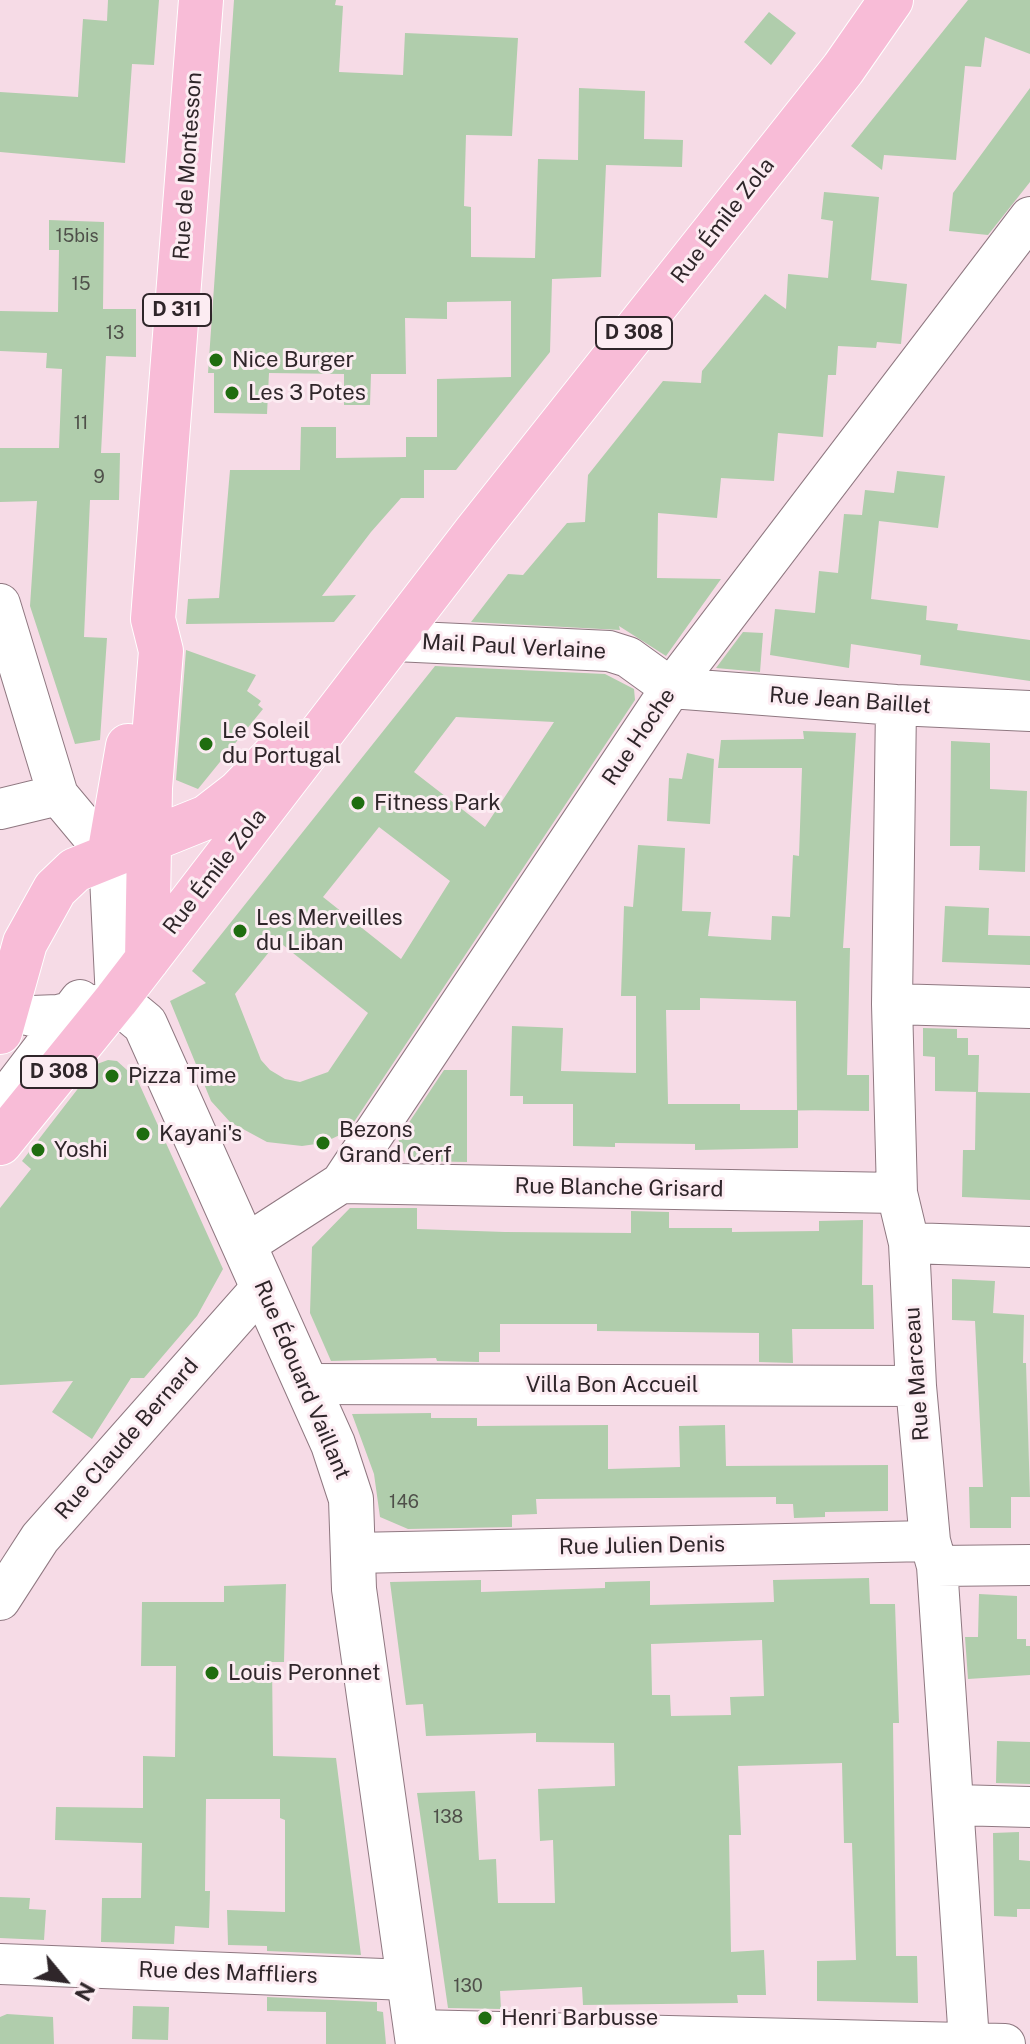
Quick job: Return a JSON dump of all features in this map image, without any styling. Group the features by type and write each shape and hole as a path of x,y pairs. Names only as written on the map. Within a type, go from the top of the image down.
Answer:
{"main road":[{"name":"Rue de Montesson","path":"148,840 161,651 153,619 201,0"},
{"name":"D 308","path":"843,69 891,0"},
{"name":"D 308","path":"843,69 912,0"},
{"name":"Rue Émile Zola","path":"0,1143 130,1012 130,958 395,641 425,598 843,69"},
{"name":"Rue Émile Zola","path":"2,1017 25,943 55,889 75,870 207,817 238,793 425,598"},
{"name":"Rue de Montesson","path":"109,856 127,761 139,651 153,619"},
{"name":"D 311","path":"130,958 147,916 148,840"}],"street":[{"name":"Rue Hoche","path":"245,1245 341,1183 671,688 1028,224"},
{"path":"0,604 58,795 109,856 130,958 71,1011 0,1105"},
{"name":"Mail Paul Verlaine","path":"395,641 609,651 628,657 671,688"},
{"name":"Rue Jean Baillet","path":"671,688 896,705 1030,711"},
{"name":"Rue Marceau","path":"896,705 892,1004 897,1193 909,1243 916,1386 934,1553 955,1805 987,2043"},
{"path":"0,809 58,795"},
{"path":"892,1004 1030,1008"},
{"path":"2,1017 71,1011 130,1012"},
{"name":"Rue Édouard Vaillant","path":"130,1012 245,1245 333,1444 351,1499 354,1589 417,2037"},
{"name":"Rue Blanche Grisard","path":"341,1183 897,1193"},
{"path":"909,1243 1030,1247"},
{"name":"Rue Claude Bernard","path":"0,1600 40,1538 263,1286"},
{"name":"Villa Bon Accueil","path":"307,1384 916,1386"},
{"name":"Rue Julien Denis","path":"354,1553 934,1553 1030,1565"},
{"path":"955,1805 1030,1807"},
{"name":"Rue des Maffliers","path":"0,1964 408,1980"},
{"path":"417,2037 987,2043"}],"building":[{"path":"108,0 159,0 154,65 132,64 125,163 0,152 0,92 78,97 83,19 107,21"},
{"path":"234,0 336,0 335,5 343,6 339,72 403,75 405,33 518,38 512,136 466,135 464,206 471,207 471,257 535,258 538,159 578,160 579,88 645,91 644,139 683,140 682,167 606,165 601,277 552,279 550,352 456,470 424,470 424,498 401,498 371,532 322,596 356,595 334,622 186,624 188,599 219,598 230,470 300,470 301,427 336,427 336,458 406,457 406,437 437,437 437,379 511,377 511,301 447,302 447,319 405,318 406,374 371,374 370,405 344,405 344,374 269,373 267,414 214,413 214,373 208,373"},
{"path":"968,0 1030,0 1030,54 985,37 981,67 965,66 956,160 884,155 882,170 851,146"},
{"path":"769,12 796,33 771,65 744,42"},
{"path":"1030,88 1030,182 988,235 949,231 953,193"},
{"path":"824,192 879,197 871,280 907,284 901,344 877,342 876,348 838,346 836,375 828,375 823,437 778,433 774,481 721,478 717,518 658,513 657,578 721,579 666,656 619,626 620,630 471,622 508,574 523,575 567,523 585,522 588,475 663,381 701,383 702,371 765,294 786,309 788,274 828,278 833,221 821,219"},
{"path":"49,220 104,222 103,309 136,309 136,357 106,356 101,453 120,453 119,500 90,500 84,637 107,638 100,740 75,744 30,606 37,501 0,502 0,448 59,448 62,369 46,368 47,353 0,351 0,311 58,312 59,250 49,250"},
{"path":"897,471 945,476 938,528 879,521 871,599 927,606 926,620 958,624 957,630 1030,640 1030,681 920,665 921,655 851,644 849,668 770,655 775,609 815,613 819,571 838,573 844,514 862,515 865,490 894,493"},
{"path":"743,632 763,633 760,672 716,668"},
{"name":"Le Soleil du Portugal","path":"186,650 256,675 247,691 261,701 258,705 263,709 198,789 176,780"},
{"path":"435,666 605,674 634,689 635,700 348,1131 323,1143 302,1146 267,1142 230,1122 211,1101 170,1001 206,983 192,971","holes":["456,717 554,722 485,827 414,772","379,827 450,881 401,959 323,897","278,941 368,1013 328,1072 300,1082 285,1079 261,1060 235,994"]},
{"path":"803,731 856,733 843,948 850,948 847,1075 869,1075 869,1111 798,1110 798,1148 695,1150 695,1144 615,1143 615,1147 573,1146 573,1104 523,1104 523,1096 510,1096 512,1026 563,1028 561,1071 636,1073 636,996 621,996 624,906 633,907 638,845 685,848 682,911 711,912 708,936 771,940 772,916 790,917 793,855 799,856 802,768 718,768 721,740 804,739","holes":["700,998 796,1001 797,1110 740,1110 740,1104 668,1104 666,1010 700,1010"]},
{"path":"951,741 990,743 990,789 1027,791 1025,872 979,870 980,846 950,846"},
{"path":"687,753 714,759 710,824 667,821 669,778 682,779"},
{"path":"945,906 989,908 988,935 1030,936 1030,965 942,962"},
{"path":"923,1028 957,1029 957,1038 968,1038 968,1055 979,1055 978,1092 935,1091 935,1057 923,1056"},
{"path":"117,1061 137,1079 223,1269 197,1316 144,1378 131,1378 92,1439 52,1412 73,1381 0,1385 0,1208 31,1169 22,1161 97,1064"},
{"path":"444,1070 467,1070 467,1162 408,1161 398,1139"},
{"path":"976,1092 1030,1093 1030,1200 962,1197 963,1150 975,1150"},
{"path":"350,1208 417,1208 417,1229 505,1232 631,1233 631,1211 669,1212 669,1228 732,1228 732,1232 819,1231 819,1221 863,1220 862,1285 873,1285 874,1329 792,1329 793,1363 759,1362 759,1333 597,1331 597,1324 500,1324 500,1352 479,1352 479,1362 437,1361 436,1358 331,1361 310,1313 312,1247"},
{"path":"952,1279 995,1281 993,1313 1024,1315 1023,1363 1026,1363 1030,1497 1011,1497 1011,1528 970,1528 969,1487 983,1487 975,1321 952,1320"},
{"path":"431,1413 431,1418 477,1418 477,1426 608,1425 608,1469 680,1467 679,1426 725,1425 726,1466 888,1465 888,1511 825,1512 825,1517 794,1518 793,1504 776,1504 776,1497 536,1499 537,1514 512,1515 512,1527 408,1529 380,1517 374,1474 352,1414"},
{"path":"869,1578 870,1604 895,1604 899,1723 893,1723 896,1956 917,1956 918,2003 817,2001 817,1961 856,1960 852,1843 844,1843 842,1763 738,1766 741,1835 729,1835 731,1952 764,1950 766,1995 737,1995 738,2003 583,2005 582,1987 500,1991 501,2009 448,2008 417,1793 475,1791 479,1860 496,1859 498,1903 555,1903 553,1840 540,1841 538,1789 615,1786 614,1743 536,1742 536,1733 426,1736 423,1704 406,1705 390,1582 481,1580 481,1592 605,1588 605,1582 650,1581 650,1605 774,1602 773,1580","holes":["762,1640 764,1696 730,1697 731,1715 671,1716 670,1695 652,1695 651,1644"]},
{"path":"286,1584 284,1662 272,1662 273,1756 336,1758 361,1955 267,1951 267,1946 228,1945 227,1910 285,1912 285,1820 280,1818 280,1799 206,1799 205,1891 210,1891 209,1928 175,1926 174,1944 101,1942 102,1898 141,1898 142,1843 55,1840 56,1807 143,1808 143,1756 175,1757 176,1666 141,1666 142,1602 224,1602 224,1586"},
{"path":"979,1594 1017,1596 1017,1639 1026,1639 1026,1646 1030,1646 1030,1675 968,1679 965,1637 978,1637"},
{"path":"997,1741 1030,1742 1030,1784 996,1783"},
{"path":"1019,1832 1019,1860 1030,1861 1030,1909 1017,1909 1017,1917 994,1916 993,1833"},
{"path":"0,1897 30,1898 29,1909 46,1910 44,1940 0,1938"},
{"path":"267,1997 377,2002 377,2011 383,2012 386,2044 326,2044 326,2012 267,2011"},
{"path":"133,2006 169,2007 168,2040 132,2039"},
{"path":"7,2014 53,2017 54,2044 0,2044 0,2017"}],"place":[{"name":"Nice Burger","path":"216,360"},
{"name":"Les 3 Potes","path":"232,393"},
{"name":"Le Soleil du Portugal","path":"206,744"},
{"name":"Fitness Park","path":"358,803"},
{"name":"Les Merveilles du Liban","path":"240,931"},
{"name":"Pizza Time","path":"112,1076"},
{"name":"Kayani's","path":"143,1134"},
{"name":"Bezons Grand Cerf","path":"323,1143"},
{"name":"Yoshi","path":"38,1150"},
{"name":"Louis Peronnet","path":"212,1673"},
{"name":"Henri Barbusse","path":"485,2018"}]}
